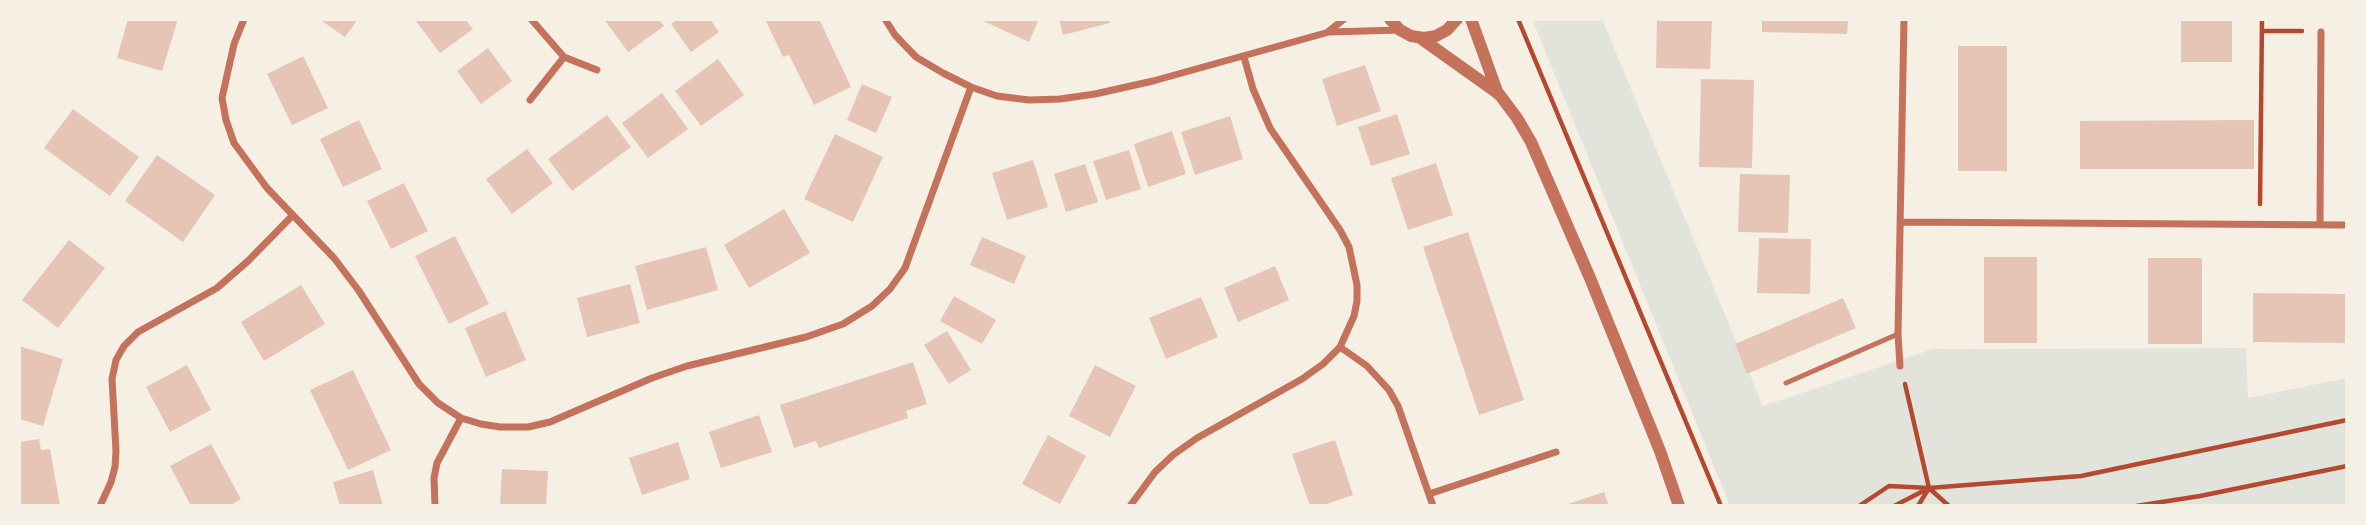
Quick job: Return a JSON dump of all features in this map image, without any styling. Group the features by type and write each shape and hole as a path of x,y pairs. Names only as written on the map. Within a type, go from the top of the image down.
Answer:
{"street":[{"path":"244,19 234,44 222,98 234,143 250,167 334,258 359,291 419,384 461,418 500,427 528,427 550,422 652,378 687,366 806,337 844,324 872,306 890,289 905,268 971,87"},
{"path":"531,19 564,57 597,70"},
{"path":"885,19 895,35 916,57 971,87 997,96 1029,100 1095,94 1153,82 1329,32 1400,30"},
{"path":"1329,32 1344,19"},
{"path":"1390,19 1400,30 1419,37 1436,36 1447,30 1457,19"},
{"path":"1471,19 1499,94 1531,142 1590,278 1660,451 1679,506"},
{"path":"1900,366 1898,334 1904,19"},
{"path":"2320,225 2321,32"},
{"path":"1419,37 1499,94"},
{"path":"530,100 564,57"},
{"path":"1130,506 1155,472 1172,456 1219,425 1324,365 1340,347 1348,332 1357,301 1349,247 1270,128 1252,89 1244,57"},
{"path":"100,506 115,467 112,379 116,360 124,346 138,332 217,288 293,215"},
{"path":"1900,222 2347,225"},
{"path":"1340,347 1367,366 1389,390 1398,406 1433,506"},
{"path":"435,506 434,478 438,463 461,418"},
{"path":"1429,494 1556,452"}],"lane":[{"path":"1786,383 1898,334"}],"path":[{"path":"1518,19 1721,506"},
{"path":"2260,225 2262,19"},
{"path":"1900,366 1928,488 1949,506"},
{"path":"1859,506 1889,486 1928,488 2081,476 2347,420"},
{"path":"2136,506 2347,466"},
{"path":"1894,506 1928,488"},
{"path":"1918,506 1928,488"}],"shaded area":[{"path":"1532,19 1602,19 1763,406 1933,349 2246,348 2248,398 2347,378 2347,506 1730,506"}],"building":[{"path":"128,19 178,19 162,71 117,58"},
{"path":"319,19 358,19 345,37"},
{"path":"465,19 473,29 440,53 416,21"},
{"path":"604,19 659,19 664,26 628,52"},
{"path":"678,19 710,19 719,32 691,52 671,24"},
{"path":"819,19 851,87 814,105 789,55 783,57 766,21"},
{"path":"979,19 1039,19 1029,42"},
{"path":"1059,19 1109,19 1110,23 1063,35"},
{"path":"1657,19 1712,19 1710,69 1656,68"},
{"path":"1762,19 1848,19 1847,34 1762,32"},
{"path":"2181,19 2232,19 2232,62 2181,62"},
{"path":"1958,46 2007,46 2007,171 1958,171"},
{"path":"488,48 512,81 481,104 457,71"},
{"path":"303,56 328,108 292,125 267,74"},
{"path":"718,59 744,95 701,126 675,91"},
{"path":"1365,65 1381,111 1337,126 1322,79"},
{"path":"1701,79 1754,80 1752,168 1699,167"},
{"path":"862,84 892,97 876,133 847,120"},
{"path":"662,93 688,129 648,158 622,123"},
{"path":"73,109 139,157 110,196 44,148"},
{"path":"1397,114 1410,154 1371,166 1358,127"},
{"path":"607,115 631,147 572,191 548,159"},
{"path":"1230,116 1243,159 1195,175 1181,132"},
{"path":"359,120 382,169 343,187 320,139"},
{"path":"2254,120 2254,169 2080,169 2080,121"},
{"path":"1172,131 1186,174 1148,187 1134,144"},
{"path":"835,134 883,157 853,222 804,199"},
{"path":"527,149 553,183 512,214 486,179"},
{"path":"1129,150 1141,189 1106,200 1093,161"},
{"path":"157,155 215,195 183,242 125,201"},
{"path":"1033,160 1048,207 1007,220 992,173"},
{"path":"1436,163 1453,215 1408,230 1391,178"},
{"path":"1085,164 1098,202 1066,212 1054,174"},
{"path":"1740,174 1790,175 1788,233 1738,232"},
{"path":"404,183 428,231 391,249 367,201"},
{"path":"784,209 810,253 749,288 724,245"},
{"path":"1468,232 1524,400 1479,415 1423,247"},
{"path":"455,236 489,304 449,324 415,256"},
{"path":"982,237 1026,256 1014,284 970,265"},
{"path":"1759,238 1811,239 1810,294 1757,293"},
{"path":"69,240 105,268 58,328 22,300"},
{"path":"706,247 718,290 647,310 635,266"},
{"path":"1984,257 2037,257 2037,343 1984,343"},
{"path":"2148,258 2202,258 2202,344 2148,344"},
{"path":"1275,266 1289,300 1238,322 1224,288"},
{"path":"630,284 640,323 587,337 577,298"},
{"path":"301,285 325,324 264,361 241,322"},
{"path":"2253,293 2347,294 2347,343 2253,342"},
{"path":"954,296 996,320 982,344 940,321"},
{"path":"1201,297 1218,337 1166,359 1149,318"},
{"path":"1843,298 1856,328 1747,374 1735,344"},
{"path":"505,311 526,360 486,377 465,328"},
{"path":"947,331 971,370 949,384 924,345"},
{"path":"19,346 63,359 43,426 19,419"},
{"path":"913,362 927,404 906,411 908,418 819,448 816,441 794,448 780,405"},
{"path":"187,365 211,410 170,432 146,387"},
{"path":"1095,365 1136,386 1110,437 1069,416"},
{"path":"353,370 391,450 348,470 310,390"},
{"path":"759,415 772,452 721,468 709,432"},
{"path":"1048,435 1086,456 1060,504 1022,484"},
{"path":"39,439 41,450 50,449 60,506 19,506 19,442"},
{"path":"1335,440 1353,495 1321,506 1310,506 1292,454"},
{"path":"678,442 690,479 642,495 629,458"},
{"path":"211,444 241,499 229,506 191,506 170,466"},
{"path":"502,469 548,471 546,506 500,506"},
{"path":"373,470 383,506 340,506 333,482"},
{"path":"1604,492 1609,506 1565,506 1565,505"}]}
